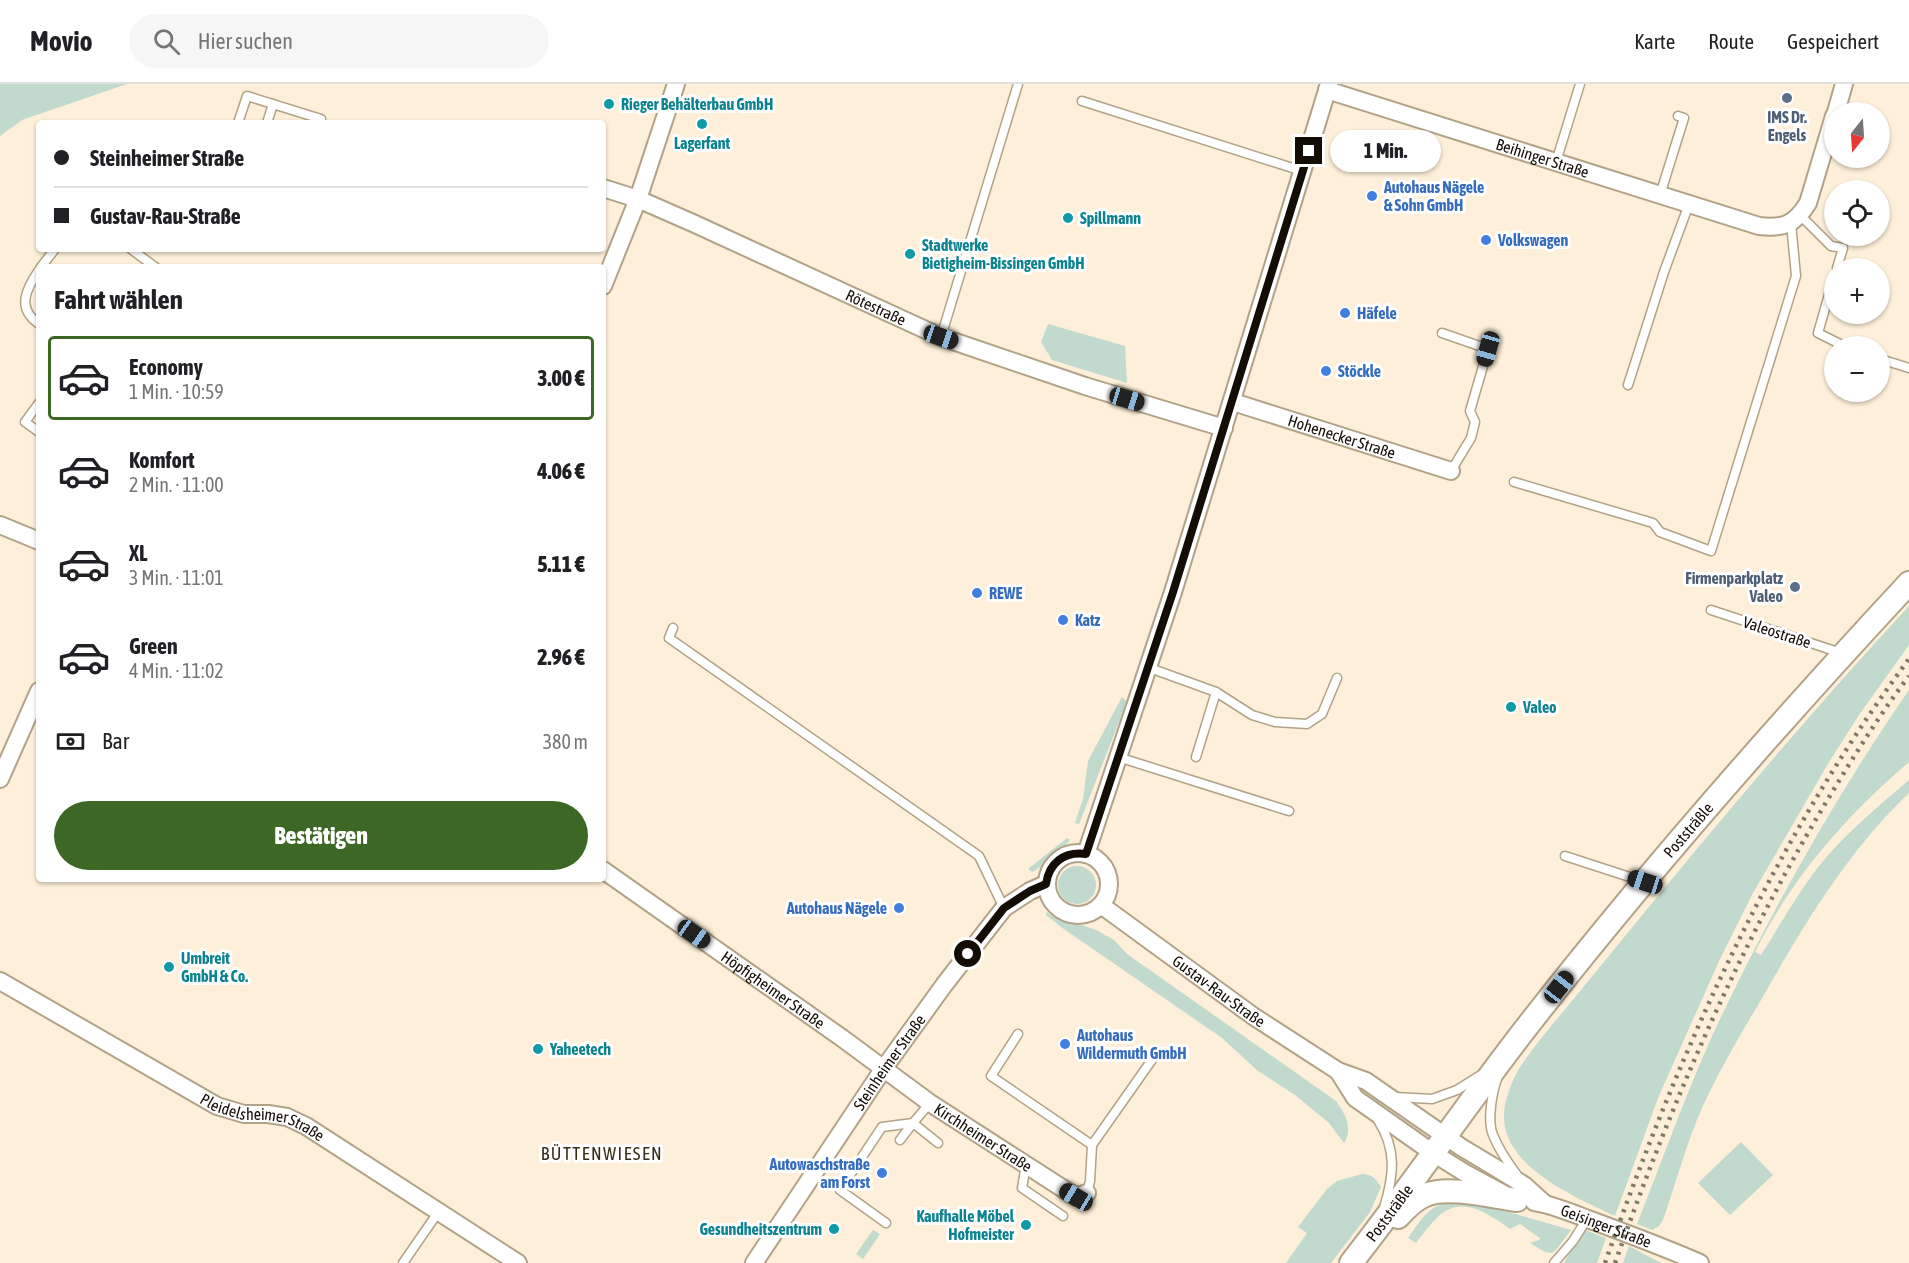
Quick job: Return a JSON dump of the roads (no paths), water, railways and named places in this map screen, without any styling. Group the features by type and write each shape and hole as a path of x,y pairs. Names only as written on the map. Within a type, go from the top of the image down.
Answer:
{"main road":[{"name":"Poststräßle","path":"1355,1261 1506,1053 1595,941 1755,754 1909,583"},
{"path":"1355,1261 1377,1243 1408,1206 1425,1195 1442,1191 1520,1193"}],"street":[{"path":"606,279 639,199 676,84"},
{"path":"1839,102 1844,84"},
{"path":"1086,854 1233,402 1328,87"},
{"name":"Beihinger Straße","path":"1328,87 1759,226 1775,228 1796,219"},
{"path":"1796,219 1808,203 1824,150"},
{"name":"Rötestraße","path":"606,189 639,199 941,337 1085,386 1224,428"},
{"name":"Hohenecker Straße","path":"1233,402 1451,471"},
{"path":"0,525 36,540"},
{"path":"1,776 36,698"},
{"path":"1076,853 1086,854 1095,858 1103,866 1109,885 1107,896 1093,911 1083,915 1072,915 1062,911 1054,904 1048,894 1046,884 1048,874 1059,859 1076,853"},
{"name":"Höpfigheimer Straße","path":"606,872 884,1068"},
{"name":"Steinheimer Straße","path":"754,1263 884,1068 944,985 1004,908 1030,891 1046,884"},
{"name":"Gustav-Rau-Straße","path":"1101,905 1254,1016 1338,1071 1366,1081 1439,1144"},
{"name":"Pleidelsheimer Straße","path":"0,981 217,1106 244,1114 287,1117 306,1126 518,1263"},
{"name":"Kirchheimer Straße","path":"884,1068 930,1103 1076,1197 1087,1193"},
{"name":"Gustav-Rau-Straße","path":"1338,1071 1355,1098 1439,1144"},
{"name":"Geisinger Straße","path":"1439,1144 1461,1148 1520,1193 1700,1263"}],"lane":[{"path":"941,337 1018,84"},
{"path":"1556,162 1580,84"},
{"path":"239,120 247,96 321,120"},
{"path":"1082,101 1302,171"},
{"path":"268,120 273,104"},
{"path":"1660,195 1684,118 1678,116"},
{"path":"1629,385 1664,272 1689,204"},
{"path":"1796,219 1831,246 1843,248 1840,258"},
{"path":"1514,482 1653,523 1660,532 1711,551 1796,276 1796,219"},
{"path":"43,264 53,252"},
{"path":"134,252 151,264"},
{"path":"36,274 29,284 26,296 26,309 31,319 36,322"},
{"path":"1824,312 1818,333 1824,336"},
{"path":"1442,333 1488,349 1470,411 1475,422 1472,438 1451,471"},
{"path":"1890,361 1909,368"},
{"path":"36,408 25,422 36,430"},
{"name":"Valeostraße","path":"1711,610 1844,654"},
{"path":"673,628 669,638 980,856 1004,908"},
{"path":"1148,667 1216,692 1252,715 1275,722 1307,724 1322,714 1337,678"},
{"path":"1197,757 1216,692"},
{"path":"1117,757 1289,811"},
{"path":"1565,856 1645,882"},
{"path":"1018,1035 991,1076 1092,1145"},
{"path":"1387,1097 1428,1099 1444,1095 1472,1081 1506,1053"},
{"path":"1506,1053 1491,1098 1492,1134 1520,1193"},
{"path":"1087,1193 1092,1145 1156,1054"},
{"path":"900,1140 930,1103"},
{"path":"1355,1261 1383,1210 1390,1187 1391,1146 1387,1133 1372,1109"},
{"path":"886,1223 859,1199 840,1190 882,1127 913,1123 938,1143"},
{"path":"1026,1165 1022,1188 1063,1216"},
{"path":"403,1263 439,1212"},
{"path":"1554,1263 1573,1241 1587,1219"}],"railway":[{"path":"1605,1263 1665,1104 1734,950 1773,874 1815,801 1860,729 1909,659"},
{"path":"1615,1263 1682,1088 1733,974 1791,864 1842,775 1909,676"}],"place":[{"name":"IMS Dr. Engels","path":"1787,98"},
{"name":"Rieger Behälterbau GmbH","path":"609,104"},
{"name":"Lagerfant","path":"702,124"},
{"name":"Autohaus Nägele & Sohn GmbH","path":"1372,196"},
{"name":"Spillmann","path":"1068,218"},
{"name":"Volkswagen","path":"1486,240"},
{"name":"Stadtwerke Bietigheim-Bissingen GmbH","path":"910,254"},
{"name":"Häfele","path":"1345,313"},
{"name":"Stöckle","path":"1326,371"},
{"name":"Firmenparkplatz Valeo","path":"1795,587"},
{"name":"REWE","path":"977,593"},
{"name":"Katz","path":"1063,620"},
{"name":"Valeo","path":"1511,707"},
{"name":"Autohaus Nägele","path":"899,908"},
{"name":"Umbreit GmbH & Co.","path":"169,967"},
{"name":"Autohaus Wildermuth GmbH","path":"1065,1044"},
{"name":"Yaheetech","path":"538,1049"},
{"name":"Autowaschstraße am Forst","path":"882,1173"},
{"name":"Kaufhalle Möbel Hofmeister","path":"1026,1225"},
{"name":"Gesundheitszentrum","path":"834,1229"}],"district":[{"name":"BÜTTENWIESEN","path":"602,1154"}]}
